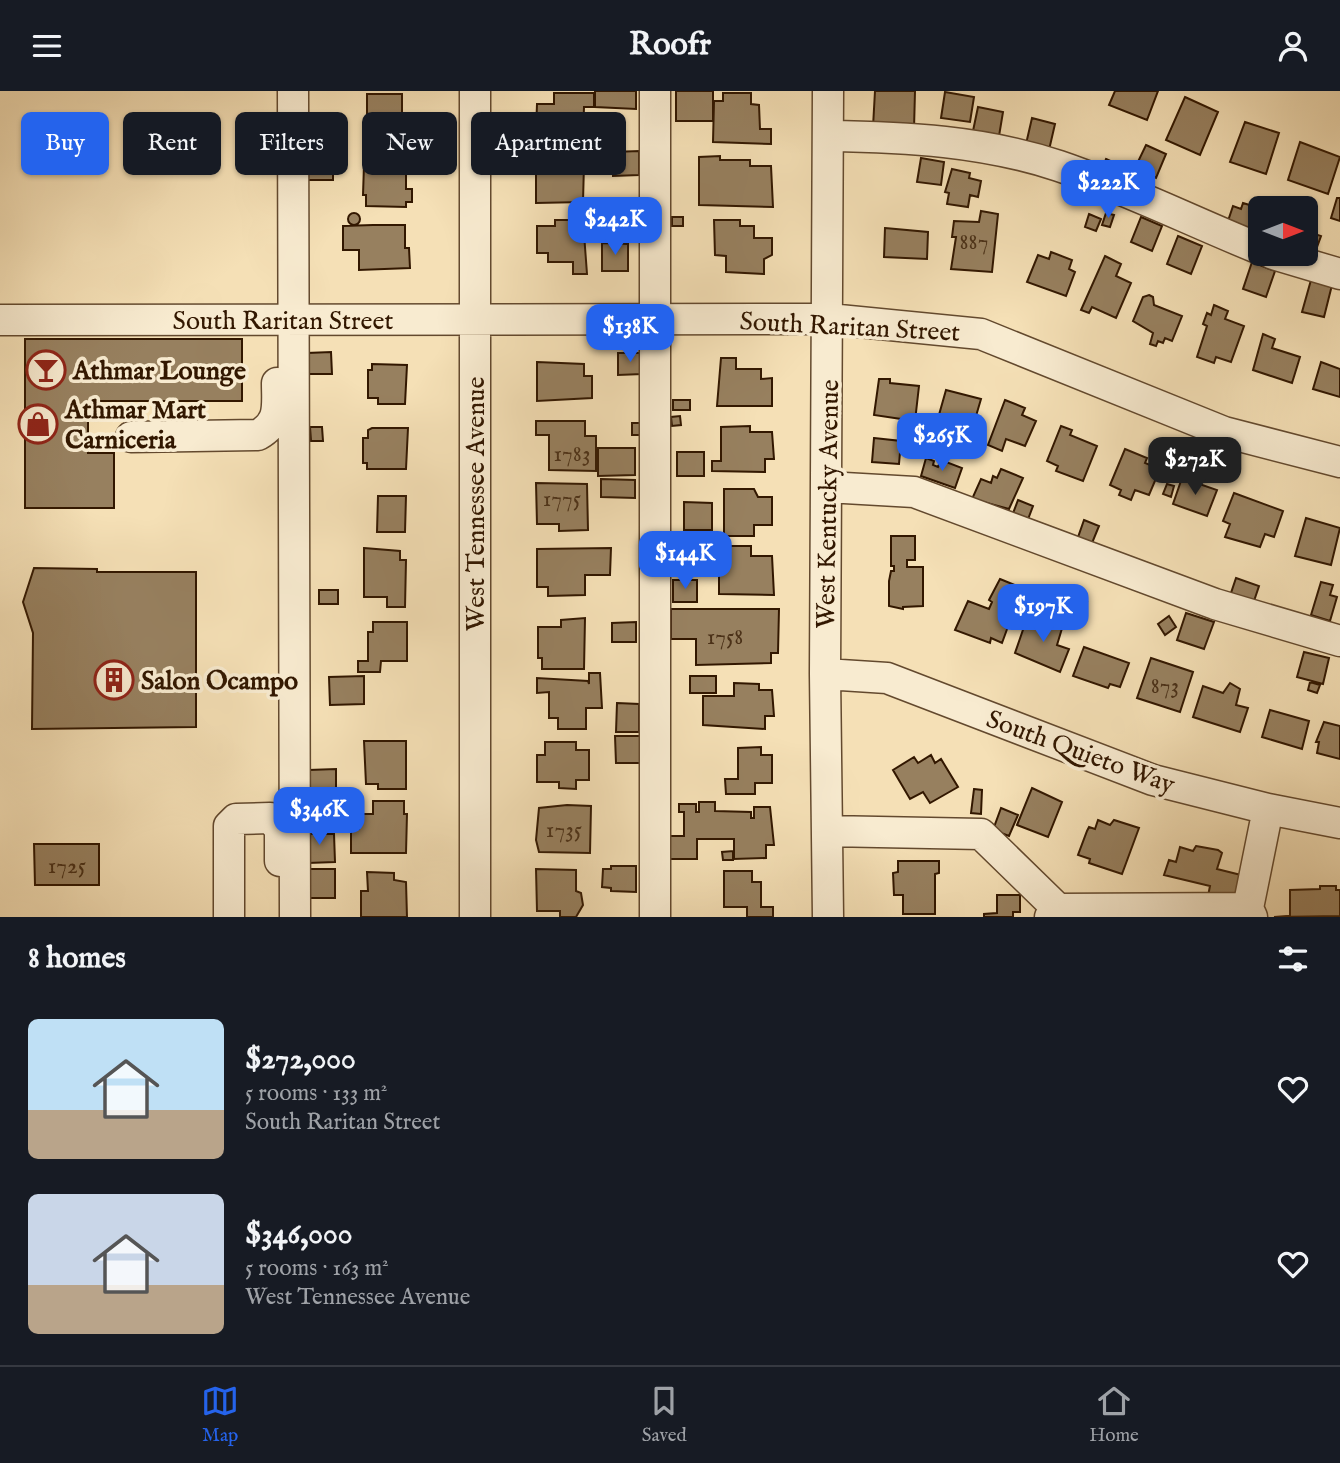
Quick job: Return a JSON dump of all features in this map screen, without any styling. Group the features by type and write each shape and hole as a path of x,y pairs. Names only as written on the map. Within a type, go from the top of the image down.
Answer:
{"street":[{"path":"131,436 258,435 286,415 295,320 293,91"},
{"name":"West Tennessee Avenue","path":"474,91 475,917"},
{"path":"655,91 655,917"},
{"name":"West Kentucky Avenue","path":"828,91 829,319 825,674 828,917"},
{"path":"828,136 932,140 1014,154 1112,186 1248,244"},
{"path":"1313,266 1340,274"},
{"name":"South Raritan Street","path":"0,320 829,319 981,334 1224,432 1340,463"},
{"path":"277,344 286,415 295,917"},
{"path":"827,487 914,492 1215,604 1340,641"},
{"name":"South Quieto Way","path":"825,674 887,678 1153,780 1268,809 1340,823"},
{"path":"827,831 981,834 1054,913 1250,913 1268,809"},
{"path":"229,917 229,826 236,819 270,818 280,829 280,917"}],"building":[{"path":"595,91 636,91 636,109 595,107"},
{"path":"676,91 713,91 713,121 676,121"},
{"path":"875,91 915,91 914,129 873,127"},
{"path":"1115,91 1158,91 1147,120 1109,105"},
{"path":"945,92 974,97 970,122 941,118"},
{"path":"554,93 594,93 594,107 584,107 584,112 537,112 537,104 554,104"},
{"path":"723,93 751,93 751,104 759,105 760,129 771,129 771,144 713,142 714,101 723,101"},
{"path":"367,94 402,94 402,112 367,112"},
{"path":"1185,97 1218,112 1200,155 1166,140"},
{"path":"978,107 1003,112 999,136 973,131"},
{"path":"1032,118 1055,124 1049,150 1026,144"},
{"path":"1245,122 1279,133 1266,174 1230,162"},
{"path":"1300,142 1340,157 1328,194 1288,180"},
{"path":"1146,145 1166,154 1156,178 1135,168"},
{"path":"639,151 639,175 613,176 626,175 626,152"},
{"path":"720,156 720,160 750,160 750,166 771,166 773,207 699,205 699,157"},
{"path":"921,158 944,162 941,185 917,182"},
{"path":"1106,159 1128,169 1121,184 1100,175"},
{"path":"952,169 970,173 969,178 981,181 978,197 970,195 968,207 947,204 949,193 945,192"},
{"path":"302,175 333,175 333,180 302,180"},
{"path":"364,175 406,175 406,189 412,189 412,202 406,202 406,207 366,206 366,195 363,195"},
{"path":"536,175 584,175 583,202 536,203"},
{"path":"1337,198 1340,198 1340,221 1331,218"},
{"path":"1243,203 1248,205 1247,231 1227,224 1233,206 1241,209"},
{"path":"981,211 998,214 992,272 951,269 956,237 952,237 954,221 979,222"},
{"path":"354,213 360,219 354,225 348,219"},
{"path":"1106,213 1114,215 1110,227 1102,225"},
{"path":"1089,214 1101,219 1096,231 1085,227"},
{"path":"672,217 683,217 683,226 672,226"},
{"path":"1141,217 1162,226 1152,251 1131,242"},
{"path":"555,220 583,220 587,274 573,274 573,262 548,262 548,253 537,253 537,226 555,226"},
{"path":"714,220 740,220 740,226 754,226 754,238 772,238 772,255 764,259 764,274 726,272 726,256 715,255"},
{"path":"405,225 405,248 409,248 410,268 359,270 359,250 343,250 343,226"},
{"path":"885,228 928,232 927,259 884,257"},
{"path":"1178,236 1202,246 1191,274 1167,264"},
{"path":"602,243 628,244 628,271 602,271"},
{"path":"1051,252 1072,260 1069,269 1075,272 1066,296 1027,282 1038,255 1049,259"},
{"path":"1105,256 1121,264 1116,276 1131,283 1116,318 1092,307 1089,313 1081,310"},
{"path":"1251,266 1262,266 1275,271 1266,297 1243,289"},
{"path":"1311,280 1332,285 1324,317 1302,312"},
{"path":"1143,297 1153,297 1154,305 1182,316 1172,341 1165,338 1163,343 1158,341 1156,346 1150,344 1153,333 1133,321"},
{"path":"1214,305 1228,311 1225,319 1244,326 1231,362 1216,357 1214,363 1197,357 1207,326 1203,324 1207,313 1211,315"},
{"path":"1263,334 1275,339 1272,348 1300,357 1292,383 1253,370"},
{"path":"25,339 242,339 242,401 88,401 88,453 114,453 114,508 25,508"},
{"path":"331,352 332,374 307,374 307,353"},
{"path":"618,353 642,353 642,374 618,375"},
{"path":"721,358 736,358 736,369 761,369 761,379 772,378 772,406 717,406"},
{"path":"537,362 584,364 584,376 592,376 592,398 537,401"},
{"path":"1321,362 1340,369 1340,397 1313,389"},
{"path":"372,364 407,365 405,404 378,404 378,398 368,398 368,370 372,370"},
{"path":"879,379 919,386 915,421 874,415"},
{"path":"946,390 981,399 966,450 945,444 948,432 935,429"},
{"path":"673,400 690,400 690,410 673,410"},
{"path":"1005,400 1025,408 1022,415 1036,421 1025,446 1006,439 1002,451 988,445"},
{"path":"680,416 681,425 672,426 671,417"},
{"path":"536,421 585,421 585,436 596,436 596,471 549,470 549,435 536,435"},
{"path":"632,423 641,423 641,435 632,435"},
{"path":"750,426 750,432 772,432 774,459 765,459 765,472 712,471 712,461 721,461 721,427"},
{"path":"1061,426 1072,430 1070,435 1097,446 1083,481 1056,471 1058,466 1047,461"},
{"path":"310,427 322,427 323,441 311,441"},
{"path":"408,428 406,469 367,469 367,463 363,463 363,438 368,438 368,430"},
{"path":"874,438 901,441 899,464 872,462"},
{"path":"598,448 635,448 635,475 598,476"},
{"path":"1125,449 1147,458 1145,463 1160,469 1149,495 1135,490 1131,500 1119,495 1121,490 1110,485"},
{"path":"677,452 704,452 704,476 677,476"},
{"path":"926,458 934,461 933,465 938,467 941,460 962,468 955,488 921,476"},
{"path":"1001,469 1023,478 1009,509 972,499 981,479 991,483 993,476 997,478"},
{"path":"1182,478 1217,490 1207,516 1173,504"},
{"path":"601,479 635,480 635,498 601,497"},
{"path":"536,483 587,484 588,530 559,531 559,524 537,524"},
{"path":"1167,484 1174,486 1171,497 1163,494"},
{"path":"724,489 754,489 758,497 772,497 772,525 754,525 754,536 724,536"},
{"path":"1234,493 1283,511 1274,537 1265,534 1260,547 1225,537 1230,524 1223,521"},
{"path":"378,496 406,496 405,532 377,532"},
{"path":"1018,500 1033,506 1027,522 1012,516"},
{"path":"684,502 712,503 712,530 684,530"},
{"path":"1306,518 1340,528 1331,565 1295,556"},
{"path":"1084,520 1099,526 1090,548 1076,543"},
{"path":"891,536 915,536 915,560 907,560 907,567 923,567 923,606 903,609 889,606 889,581 891,571 894,571 894,566 891,566"},
{"path":"699,542 699,553 670,552 670,544"},
{"path":"712,546 751,546 751,556 772,556 774,595 719,594 719,569 712,569"},
{"path":"364,548 400,551 400,560 406,560 405,607 387,607 387,597 364,597"},
{"path":"611,548 610,575 585,575 585,595 548,596 548,587 537,587 537,549"},
{"name":"Salon Ocampo","path":"34,568 97,569 97,572 196,572 196,727 32,729 33,633 23,602"},
{"path":"1236,578 1259,586 1253,604 1230,596"},
{"path":"1000,579 1022,588 1002,643 991,638 990,643 955,630 968,601 989,609 992,602 989,600"},
{"path":"673,580 697,580 697,602 673,602"},
{"path":"1321,582 1333,585 1330,595 1337,597 1330,621 1311,615"},
{"path":"319,590 338,590 338,604 319,604"},
{"path":"1063,593 1087,602 1078,625 1054,615"},
{"path":"671,609 779,609 778,653 771,653 771,663 696,665 696,639 671,639"},
{"path":"1186,613 1214,622 1204,649 1177,640"},
{"path":"1043,616 1063,625 1057,645 1069,649 1060,672 1015,653 1025,624 1038,628"},
{"path":"1169,616 1176,627 1165,635 1158,624"},
{"path":"585,618 584,669 542,669 542,658 538,658 538,627 561,627 561,620"},
{"path":"373,622 407,622 407,661 381,661 380,672 358,672 358,661 368,661 368,632 373,632"},
{"path":"636,622 636,642 612,642 612,623"},
{"path":"1084,647 1129,663 1120,687 1110,684 1108,688 1073,676"},
{"path":"1304,652 1329,658 1323,684 1297,677"},
{"path":"1151,658 1193,672 1180,712 1137,698"},
{"path":"589,673 600,673 602,708 586,708 586,729 558,729 558,718 549,718 549,692 537,693 537,678 588,681 589,684"},
{"path":"364,676 364,704 330,705 329,677"},
{"path":"690,676 716,676 716,693 690,693"},
{"path":"1310,682 1320,685 1317,693 1308,690"},
{"path":"734,683 759,684 759,690 772,690 774,716 765,716 765,729 703,725 703,696 734,696"},
{"path":"1230,683 1240,689 1236,705 1248,708 1240,732 1193,717 1203,686 1223,693"},
{"path":"617,703 639,704 639,732 616,732"},
{"path":"1270,710 1309,721 1302,749 1262,737"},
{"path":"1324,722 1340,726 1340,759 1317,753 1319,742 1316,742"},
{"path":"615,736 640,736 640,763 616,763"},
{"path":"364,741 406,741 406,789 378,789 378,784 366,784"},
{"path":"545,742 576,742 576,750 589,750 589,780 576,780 576,789 559,788 559,782 537,782 537,755 545,755"},
{"path":"761,747 761,755 772,755 772,783 755,783 755,794 726,794 725,779 738,779 738,748"},
{"path":"931,755 935,763 941,759 958,787 930,803 923,792 910,799 893,770 914,757 918,763"},
{"path":"336,769 336,796 309,796 309,770"},
{"path":"1032,788 1062,802 1048,837 1017,825"},
{"path":"974,789 982,790 981,814 971,813"},
{"path":"373,801 404,801 404,814 407,814 406,853 351,853 351,829 359,829 359,814 373,814"},
{"path":"699,802 715,802 715,811 751,812 751,818 754,818 754,807 770,807 774,845 766,845 766,858 734,859 734,839 697,839 697,859 668,859 668,836 684,836 684,812 679,812 679,804 696,804 696,812 699,812"},
{"path":"591,806 590,853 539,852 536,840 539,808"},
{"path":"1001,808 1018,815 1009,836 993,830"},
{"path":"331,809 337,815 331,821 325,815"},
{"path":"1098,820 1110,825 1114,820 1139,828 1122,874 1089,863 1090,859 1078,855 1089,827 1095,829"},
{"path":"304,824 311,824 311,834 334,834 335,862 308,863"},
{"path":"34,844 99,844 99,885 35,885"},
{"path":"1196,846 1218,850 1222,853 1217,869 1241,875 1233,902 1208,896 1210,886 1164,875 1169,860 1176,862 1180,847 1193,851"},
{"path":"733,851 733,860 723,860 722,852"},
{"path":"898,861 939,861 939,873 935,874 935,914 903,914 903,895 894,895 893,873 898,872"},
{"path":"611,866 636,866 636,892 611,891 611,888 602,887 603,869 611,869"},
{"path":"307,869 335,869 335,898 308,898"},
{"path":"536,869 576,870 576,891 581,893 583,905 576,917 560,917 560,911 537,911"},
{"path":"724,871 752,871 752,882 761,882 761,907 773,907 773,917 747,917 747,907 724,907"},
{"path":"367,872 394,873 394,880 406,882 407,917 361,917 361,891 368,891"},
{"path":"1320,886 1336,886 1336,890 1340,890 1340,916 1274,917 1290,916 1290,890 1320,889"},
{"path":"997,895 1020,895 1020,912 1013,912 1013,917 984,917 984,914 997,913"}],"place":[{"name":"Athmar Lounge","path":"46,370"},
{"name":"Athmar Mart Carniceria","path":"38,424"},
{"name":"Salon Ocampo","path":"114,680"}]}
